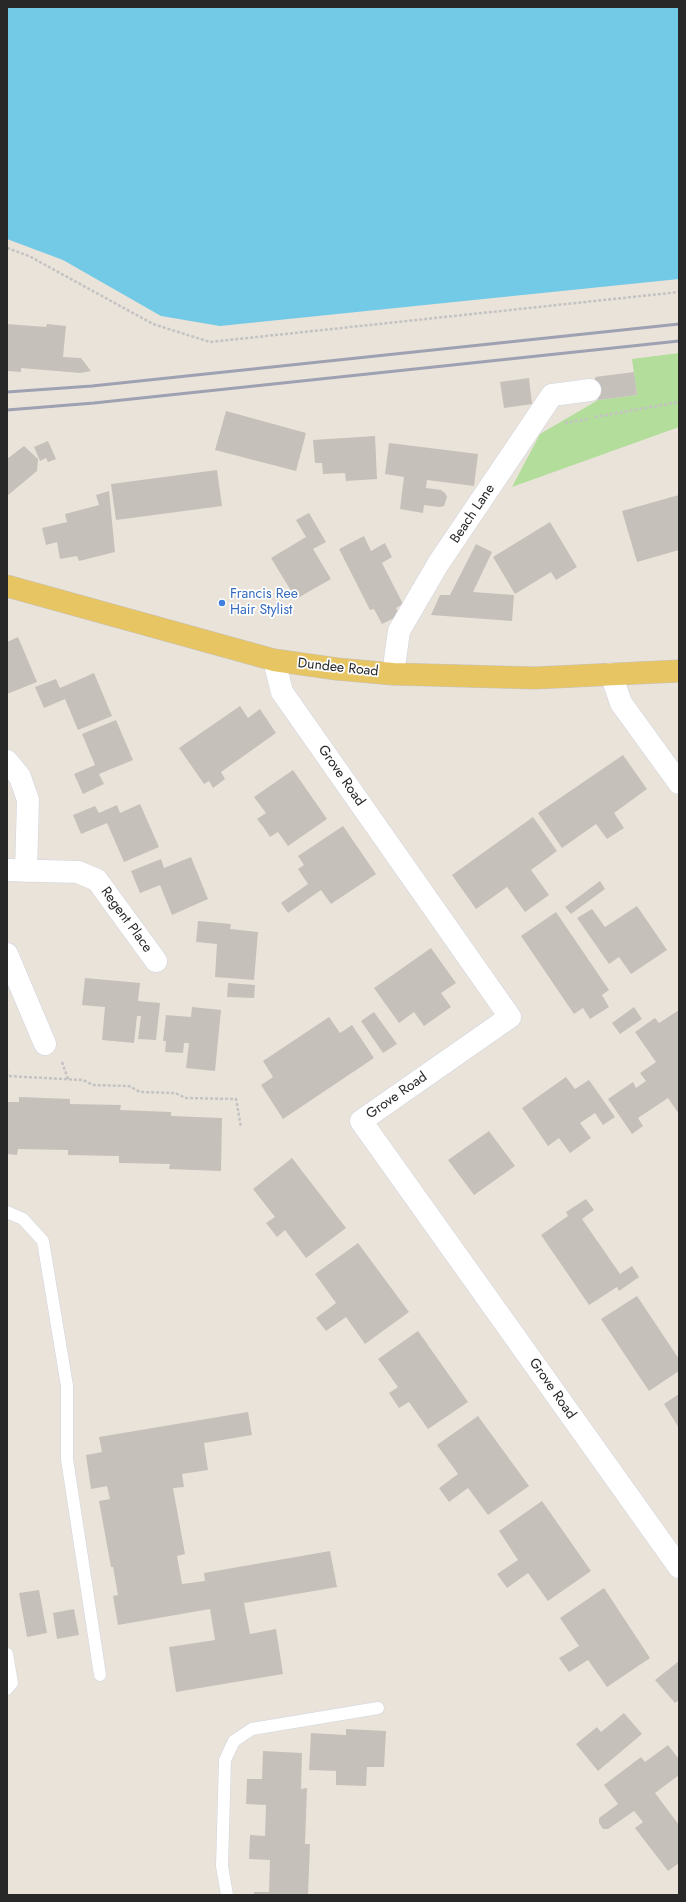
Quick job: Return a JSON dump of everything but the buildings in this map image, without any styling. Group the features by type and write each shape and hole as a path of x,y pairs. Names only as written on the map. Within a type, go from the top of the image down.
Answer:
{"main road":[{"name":"Dundee Road","path":"7,586 274,660 337,669 393,674 535,678 679,670"}],"street":[{"name":"Beach Lane","path":"393,674 399,631 438,564 478,507 552,394 590,390"},
{"name":"Grove Road","path":"274,660 282,692 510,1017 361,1121 679,1567"},
{"path":"611,674 621,703 679,783"},
{"name":"Regent Place","path":"7,761 20,777 28,800 17,870 78,872 97,880 156,961"},
{"path":"7,954 45,1044"}],"lane":[{"path":"7,1212 23,1219 44,1241 67,1386 67,1459 100,1675"},
{"path":"7,1654 12,1683 7,1689"},
{"path":"227,1895 222,1866 225,1760 234,1741 252,1729 378,1708"}],"path":[{"path":"7,248 29,256 154,324 210,342 679,292"},
{"path":"535,419 548,426 679,402"},
{"path":"7,1068 7,1076 83,1080 93,1085 129,1086 140,1092 175,1093 186,1098 236,1099 241,1127"}],"green space":[{"path":"679,353 679,427 512,487 540,434 598,400 637,395 632,359"}],"water":[{"path":"7,7 679,7 679,279 220,326 161,316 63,260 7,239"}],"railway":[{"path":"7,392 92,386 679,324"},
{"path":"7,410 94,403 679,341"}],"place":[{"name":"Francis Ree Hair Stylist","path":"222,603"}]}
